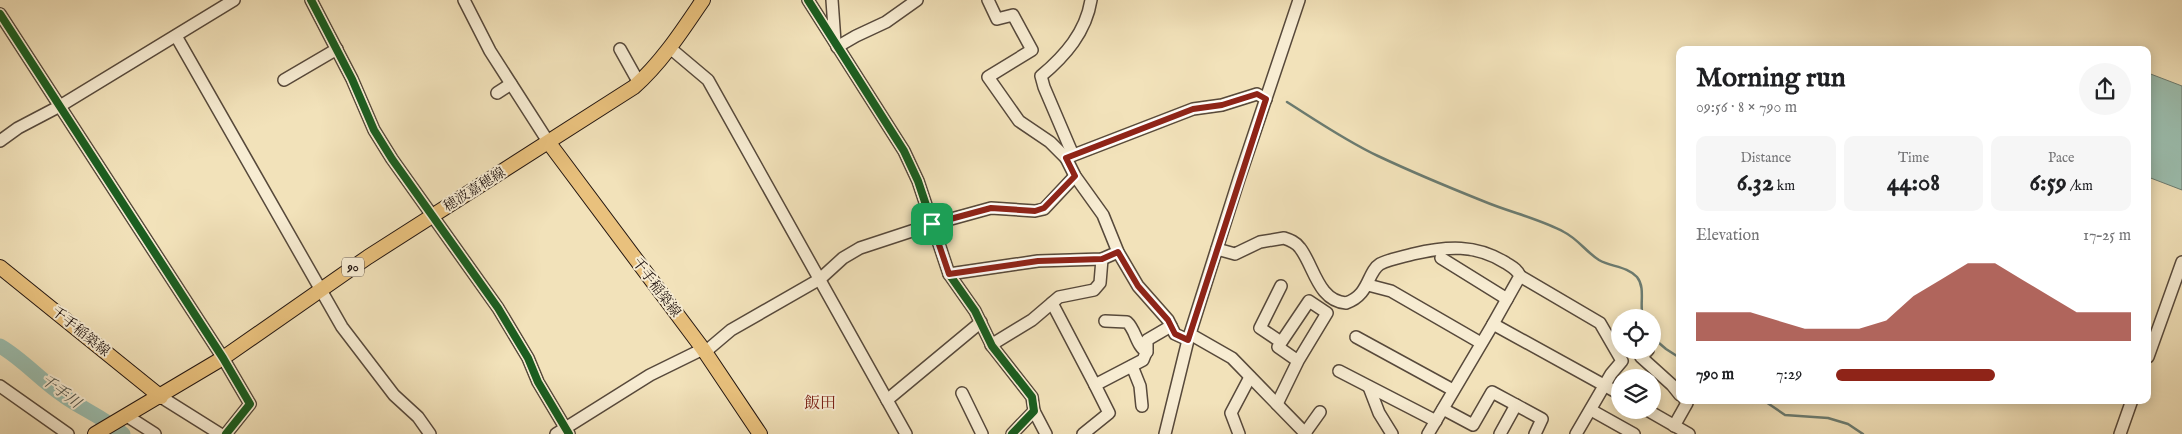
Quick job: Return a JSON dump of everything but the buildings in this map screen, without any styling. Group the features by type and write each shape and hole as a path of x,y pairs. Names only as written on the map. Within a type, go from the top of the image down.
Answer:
{"main road":[{"name":"穂波嘉穂線","path":"95,434 161,397 223,358 321,289 639,83 651,72 670,48 703,0"},
{"name":"千手稲築線","path":"549,143 704,350 760,434"},
{"name":"千手稲築線","path":"0,267 161,397"}],"street":[{"path":"0,142 18,128 60,106 234,0"},
{"path":"311,0 352,78 374,130 392,159 498,308 563,432 650,374 704,350 731,330 820,279 843,258 860,248 932,224 991,208 1035,211 1044,208 1075,176"},
{"path":"464,0 490,52 549,143"},
{"path":"808,0 904,151 918,181 949,274 981,322 991,344 1032,396 1034,410 1046,434"},
{"path":"832,0 836,46"},
{"path":"836,46 886,22 917,0"},
{"path":"988,0 997,19 1013,15 1032,50 988,77 1019,122 1069,157"},
{"path":"1091,0 1081,30 1070,50 1041,76 1075,176 1103,215 1118,252 1138,286 1168,320 1175,334 1189,337 1232,358 1306,433 1320,412"},
{"path":"1163,432 1189,337 1299,0"},
{"path":"0,14 223,358 250,404 226,434"},
{"path":"176,36 342,327 394,395 418,417 430,434"},
{"path":"670,48 708,80 906,434"},
{"path":"284,80 337,49"},
{"path":"620,49 639,83"},
{"path":"497,92 511,84"},
{"path":"1069,157 1193,109 1222,105 1257,94 1266,99"},
{"path":"1217,249 1235,254 1260,242 1284,238 1300,248 1317,281 1329,296 1340,303 1352,301 1368,284 1374,269 1389,260 1435,249 1458,247 1478,250 1494,256 1517,271 1520,276 1600,322 1622,361 1604,385 1576,434"},
{"path":"949,274 1038,261 1102,259 1118,252"},
{"path":"1441,258 1507,298"},
{"path":"991,344 1032,320 1065,295 1094,290 1100,283 1102,259"},
{"path":"2151,349 2182,262"},
{"path":"1428,434 1520,276"},
{"path":"1368,284 1391,292 1481,343"},
{"path":"1281,286 1260,328 1281,342"},
{"path":"1277,404 1298,361 1328,313 1311,302 1306,302 1278,347 1298,361"},
{"path":"1052,303 1109,413 1084,434"},
{"path":"1104,321 1127,322 1140,346 1147,352"},
{"path":"887,400 981,322"},
{"path":"1493,324 1611,389"},
{"path":"1094,385 1144,360 1147,352 1147,340 1171,326"},
{"path":"1356,337 1453,390"},
{"path":"1643,359 1676,390"},
{"path":"1132,366 1140,386 1142,406"},
{"path":"1339,371 1436,421"},
{"path":"1239,434 1231,413 1250,377"},
{"path":"0,386 68,434"},
{"path":"1369,387 1379,413 1392,434"},
{"path":"1443,409 1473,425 1492,392 1542,420 1535,434"},
{"path":"962,393 982,434"},
{"path":"161,397 220,434"},
{"path":"1674,426 1686,404"},
{"path":"2120,434 2131,404"},
{"path":"1500,434 1516,405"},
{"path":"1012,434 1034,410"},
{"path":"1591,410 1634,434"},
{"path":"125,417 155,434"},
{"path":"1661,418 1689,434"}],"shaded area":[{"path":"2151,74 2182,86 2182,190 2151,178"}],"waterway":[{"path":"1287,102 1366,150 1404,168 1564,232 1574,238 1599,260 1633,273 1640,281 1642,309"},
{"path":"1661,345 1676,355"},
{"name":"千手川","path":"0,346 56,390 109,423 123,434"},
{"path":"1769,404 1785,415 1828,418 1848,424 1863,434"}],"cycle path":[{"path":"311,0 352,79 374,130 392,159 498,308 528,358 538,382 569,434"},
{"path":"808,0 904,151 918,181 949,274 975,311 992,346 1032,397 1034,411 1012,434"},
{"path":"0,14 223,358 250,404 226,434"}],"district":[{"name":"飯田","path":"820,402"}],"route":[{"path":"1257,94 1266,99 1188,340 1175,334 1168,320 1138,286 1118,252 1102,259 1038,261 949,274 932,224 991,208 1035,211 1044,208 1070,184 1075,176 1066,158 1193,109 1222,105 1257,94"}]}
